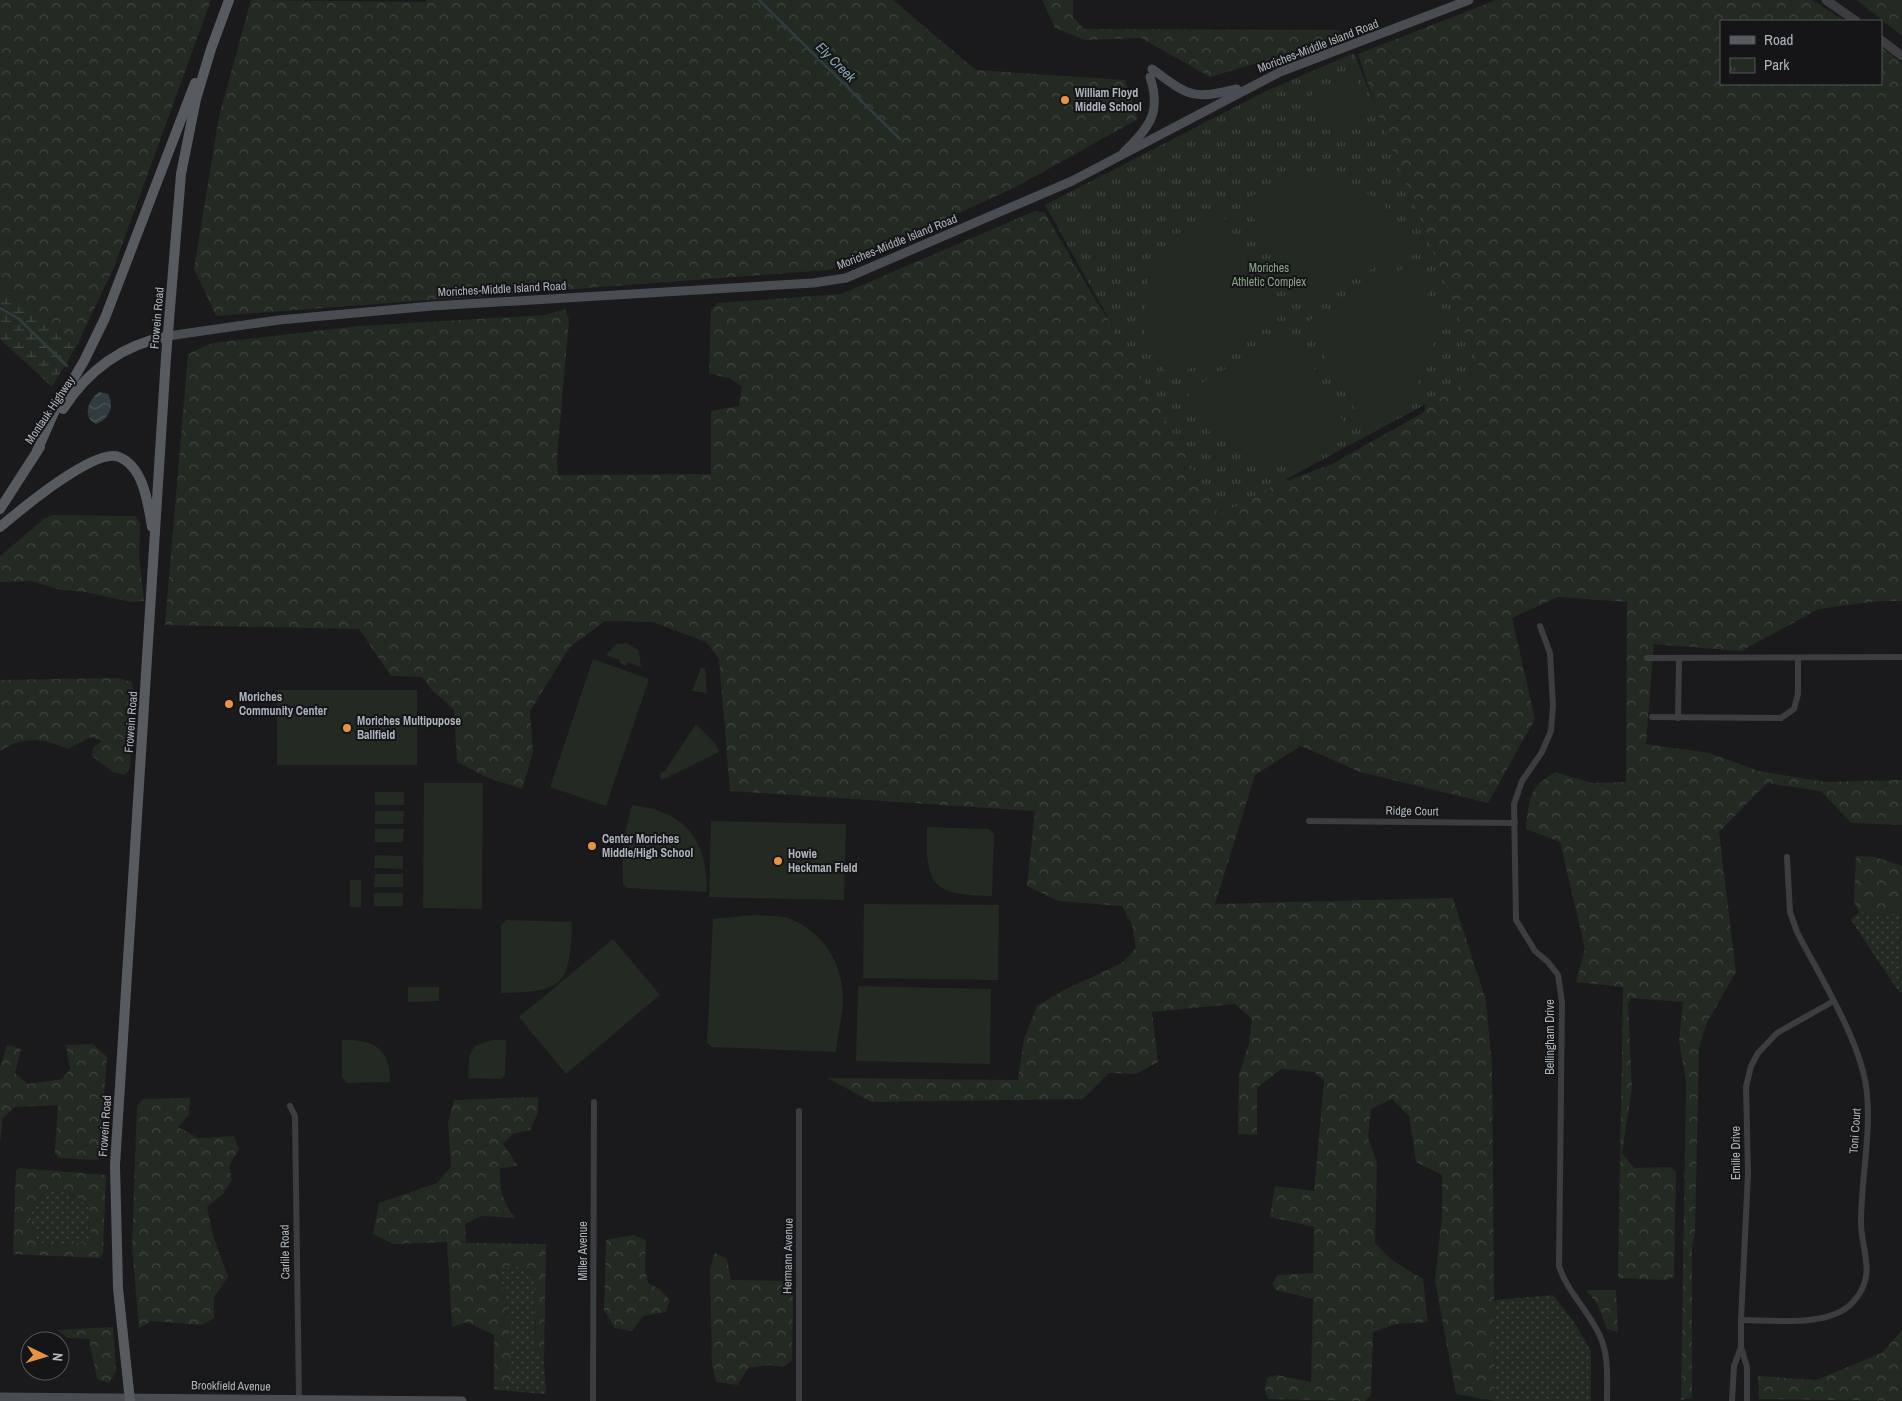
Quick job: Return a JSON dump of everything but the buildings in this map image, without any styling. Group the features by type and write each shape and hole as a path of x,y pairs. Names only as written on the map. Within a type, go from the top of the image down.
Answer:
{"main road":[{"path":"37,451 55,410 84,361 105,318 187,101 211,49 229,0"},
{"name":"Moriches-Middle Island Road","path":"168,336 279,320 432,306 838,280 854,276 1038,196 1116,159 1252,85 1296,65 1388,33 1469,0"},
{"name":"Frowein Road","path":"130,1400 118,1288 115,1172 168,336 182,162 196,99 211,49"},
{"path":"1116,159 1142,134 1151,120 1155,104 1151,73 1180,91 1191,95 1210,96 1252,85"},
{"name":"Montauk Highway","path":"0,509 71,397 94,370 129,349 168,336"},
{"path":"0,527 46,490 91,464 111,455 120,457 128,463 140,482 148,501 155,544"},
{"name":"Brookfield Avenue","path":"0,1397 130,1400 462,1401"}],"street":[{"path":"1826,0 1855,20"},
{"path":"1882,41 1902,56"},
{"name":"Bellingham Drive","path":"1540,626 1550,653 1553,706 1551,731 1542,752 1522,781 1514,804 1516,920 1535,951 1548,962 1558,975 1562,1002 1560,1266 1564,1281 1585,1310 1600,1336 1607,1357 1607,1401"},
{"path":"1647,658 1902,657"},
{"path":"1652,717 1781,718 1794,709 1798,694 1798,658"},
{"path":"1678,718 1679,659"},
{"name":"Ridge Court","path":"1309,821 1515,823"},
{"name":"Toni Court","path":"1741,1320 1821,1320 1840,1312 1853,1302 1864,1284 1867,1268 1861,1228 1861,1186 1869,1120 1867,1092 1857,1050 1796,932 1790,912 1787,857"},
{"name":"Emilie Drive","path":"1747,1401 1747,1373 1741,1347 1748,1173 1746,1088 1751,1066 1758,1053 1778,1033 1832,1002"},
{"name":"Miller Avenue","path":"593,1401 594,1102"},
{"name":"Carlile Road","path":"290,1106 295,1116 299,1400"},
{"name":"Hermann Avenue","path":"799,1111 799,1401"},
{"name":"Emilie Drive","path":"1732,1401 1733,1372 1741,1347"},
{"path":"1733,1372 1747,1373"}],"green space":[{"path":"0,0 211,0 114,267 77,345 0,289"},
{"path":"251,0 425,2 427,0 893,0 976,70 1125,80 1138,119 1016,187 856,260 828,270 216,316 194,269 219,116"},
{"path":"1042,0 1073,0 1073,17 1084,29 1340,30 1342,38 1210,77 1141,38 1085,40 1055,28"},
{"path":"1496,0 1812,0 1843,20 1720,20 1720,85 1882,85 1882,48 1902,63 1902,601 1879,601 1819,609 1741,651 1654,644 1646,744 1709,753 1759,771 1825,782 1902,780 1902,825 1851,823 1821,791 1767,783 1719,832 1736,972 1706,1024 1699,1049 1695,1232 1692,1247 1692,1398 1681,1400 1686,1082 1679,1041 1683,1002 1631,998 1628,1004 1632,1087 1622,1153 1634,1168 1670,1167 1676,1172 1674,1277 1666,1280 1618,1278 1623,987 1576,982 1585,949 1560,842 1526,829 1529,802 1535,789 1540,783 1556,772 1591,783 1626,782 1627,602 1558,597 1512,618 1535,719 1488,803 1360,772 1301,746 1255,775 1215,904 1453,898 1486,1001 1492,1065 1495,1401 1456,1394 1435,1281 1442,1216 1442,1175 1416,1162 1409,1116 1392,1099 1371,1109 1368,1138 1377,1163 1375,1243 1393,1261 1423,1279 1428,1322 1396,1324 1373,1332 1371,1395 1365,1401 1268,1399 1265,1390 1267,1378 1277,1375 1311,1382 1313,1299 1275,1290 1273,1283 1277,1275 1313,1273 1314,1227 1270,1217 1275,1186 1314,1191 1324,1081 1314,1072 1281,1069 1257,1088 1257,1135 1238,1134 1239,1075 1249,1043 1252,1019 1235,1004 1152,1012 1158,1062 1136,1074 1109,1073 1083,1099 872,1102 827,1078 1018,1080 1024,1039 1037,1006 1066,989 1122,963 1136,948 1132,925 1122,906 1059,901 1027,886 1035,811 730,791 719,659 706,642 653,622 605,621 570,647 530,711 533,752 522,789 486,777 457,762 454,710 432,690 422,677 391,676 359,629 165,625 188,354 212,343 359,326 546,315 565,309 569,320 557,458 558,475 711,474 711,411 739,406 742,387 731,379 709,373 711,310 718,303 841,294 1035,211 1045,213 1096,301 1203,460 1243,472 1289,480 1332,464 1424,412 1449,331 1358,54"},
{"path":"1857,0 1902,0 1902,36"},
{"name":"Moriches Athletic Complex","path":"1354,53 1482,374 1219,515 1045,205 1266,91"},
{"path":"1355,74 1368,114 1327,131 1311,95"},
{"path":"1290,176 1319,177 1333,180 1345,183 1369,194 1395,216 1411,247 1307,306 1299,303 1244,200"},
{"path":"1221,212 1278,313 1275,323 1169,380 1145,332 1147,285 1160,251 1189,226"},
{"path":"1409,265 1424,282 1438,322 1430,360 1411,397 1388,415 1364,425 1308,328 1311,319"},
{"path":"0,289 77,345 52,387 0,339"},
{"path":"1286,331 1296,335 1350,434 1330,449 1295,460 1258,460 1209,431 1187,392"},
{"path":"53,515 135,516 140,523 139,556 144,601 131,602 85,592 61,590 31,581 0,582 0,556 45,518"},
{"path":"627,643 639,651 641,667 627,662 626,666 620,663 620,660 606,655 616,644"},
{"path":"593,659 649,679 606,806 550,787"},
{"path":"701,668 705,668 707,693 692,691"},
{"path":"117,678 132,682 134,697 130,767 125,775 113,772 92,756 93,748 102,741 91,737 68,749 59,745 33,740 8,746 0,751 0,680"},
{"name":"Moriches Multipupose Ballfield","path":"277,690 417,690 417,765 277,765"},
{"path":"696,724 715,743 719,752 662,780 660,777 661,773 665,771"},
{"path":"424,783 483,783 482,909 423,908"},
{"path":"375,792 404,792 404,805 375,805"},
{"path":"632,805 650,808 666,814 679,821 689,831 703,857 707,892 627,888 623,884 622,845"},
{"path":"375,811 404,811 403,824 375,824"},
{"name":"Howie Heckman Field","path":"711,821 846,824 844,900 709,897"},
{"path":"927,827 989,829 994,834 992,896 957,893 945,890 937,884 931,875 928,863"},
{"path":"375,829 404,829 403,842 375,842"},
{"path":"375,855 403,856 403,869 374,868"},
{"path":"1856,856 1875,857 1902,866 1902,916 1859,912 1854,902"},
{"path":"375,874 403,874 403,887 374,887"},
{"path":"350,880 361,880 361,907 350,907"},
{"path":"374,893 403,893 403,906 374,906"},
{"path":"864,904 999,905 998,980 863,978"},
{"path":"1859,912 1902,916 1902,992 1899,992 1851,920"},
{"path":"753,915 788,918 811,931 828,949 839,972 842,985 842,1011 836,1052 712,1047 707,1043 713,919"},
{"path":"506,920 572,922 569,960 565,972 559,981 551,987 538,990 501,993 501,925"},
{"path":"613,939 660,995 566,1074 519,1017"},
{"path":"858,986 991,989 990,1064 856,1061"},
{"path":"408,987 439,987 439,1001 408,1002"},
{"path":"342,1040 363,1041 378,1048 387,1061 390,1082 347,1083 342,1077"},
{"path":"492,1040 506,1040 505,1075 501,1079 468,1078 469,1056 475,1046"},
{"path":"93,1044 107,1057 99,1157 97,1160 58,1158 55,1153 58,1105 15,1107 3,1118 0,1143 0,1067 7,1045 21,1049 15,1073 28,1084 62,1079 70,1069 66,1045"},
{"path":"538,1097 538,1113 530,1130 513,1134 503,1144 518,1166 500,1168 502,1195 507,1207 516,1218 481,1216 465,1224 466,1243 546,1244 544,1363 536,1346 534,1275 512,1264 500,1274 508,1317 512,1380 494,1390 494,1335 467,1322 452,1327 447,1242 393,1244 373,1234 379,1203 437,1183 451,1167 448,1123 454,1100"},
{"path":"190,1098 189,1115 178,1127 198,1138 234,1136 239,1149 229,1166 232,1180 222,1195 207,1207 213,1236 228,1277 214,1297 214,1318 202,1325 152,1321 139,1328 132,1246 137,1106 143,1099"},
{"path":"19,1168 106,1175 103,1254 99,1258 13,1254 16,1171","holes":["46,1191 70,1194 90,1209 88,1229 95,1236 90,1242 51,1246 36,1241 31,1220 33,1209"]},
{"path":"46,1191 59,1191 70,1194 90,1209 88,1229 95,1236 90,1242 51,1246 36,1241 31,1219 33,1208"},
{"path":"633,1235 646,1240 645,1270 648,1283 659,1289 670,1300 666,1312 643,1316 632,1331 615,1328 604,1310 606,1240"},
{"path":"715,1253 727,1259 731,1280 788,1281 793,1291 792,1360 784,1367 769,1365 748,1368 738,1385 716,1382 712,1364 710,1269"},
{"path":"512,1264 534,1275 536,1346 544,1363 546,1394 494,1390 511,1380 508,1317 500,1274"},
{"path":"1586,1290 1616,1290 1618,1332 1607,1329 1598,1305"},
{"path":"1553,1295 1574,1322 1591,1351 1591,1401 1495,1401 1494,1300"},
{"path":"113,1327 116,1372 109,1383 97,1379 89,1339 70,1338 70,1331 57,1330"},
{"path":"1902,1330 1902,1401 1759,1399 1758,1376 1816,1380 1882,1353"}],"water":[{"path":"99,392 108,394 111,408 107,416 96,424 89,417 88,408 92,399"}],"waterway":[{"name":"Ely Creek","path":"759,0 900,139"},
{"path":"0,308 19,319 67,366"}],"place":[{"name":"William Floyd Middle School","path":"1065,100"},
{"name":"Moriches Community Center","path":"229,704"},
{"name":"Moriches Multipupose Ballfield","path":"347,728"},
{"name":"Center Moriches Middle/High School","path":"592,846"},
{"name":"Howie Heckman Field","path":"778,861"}]}
